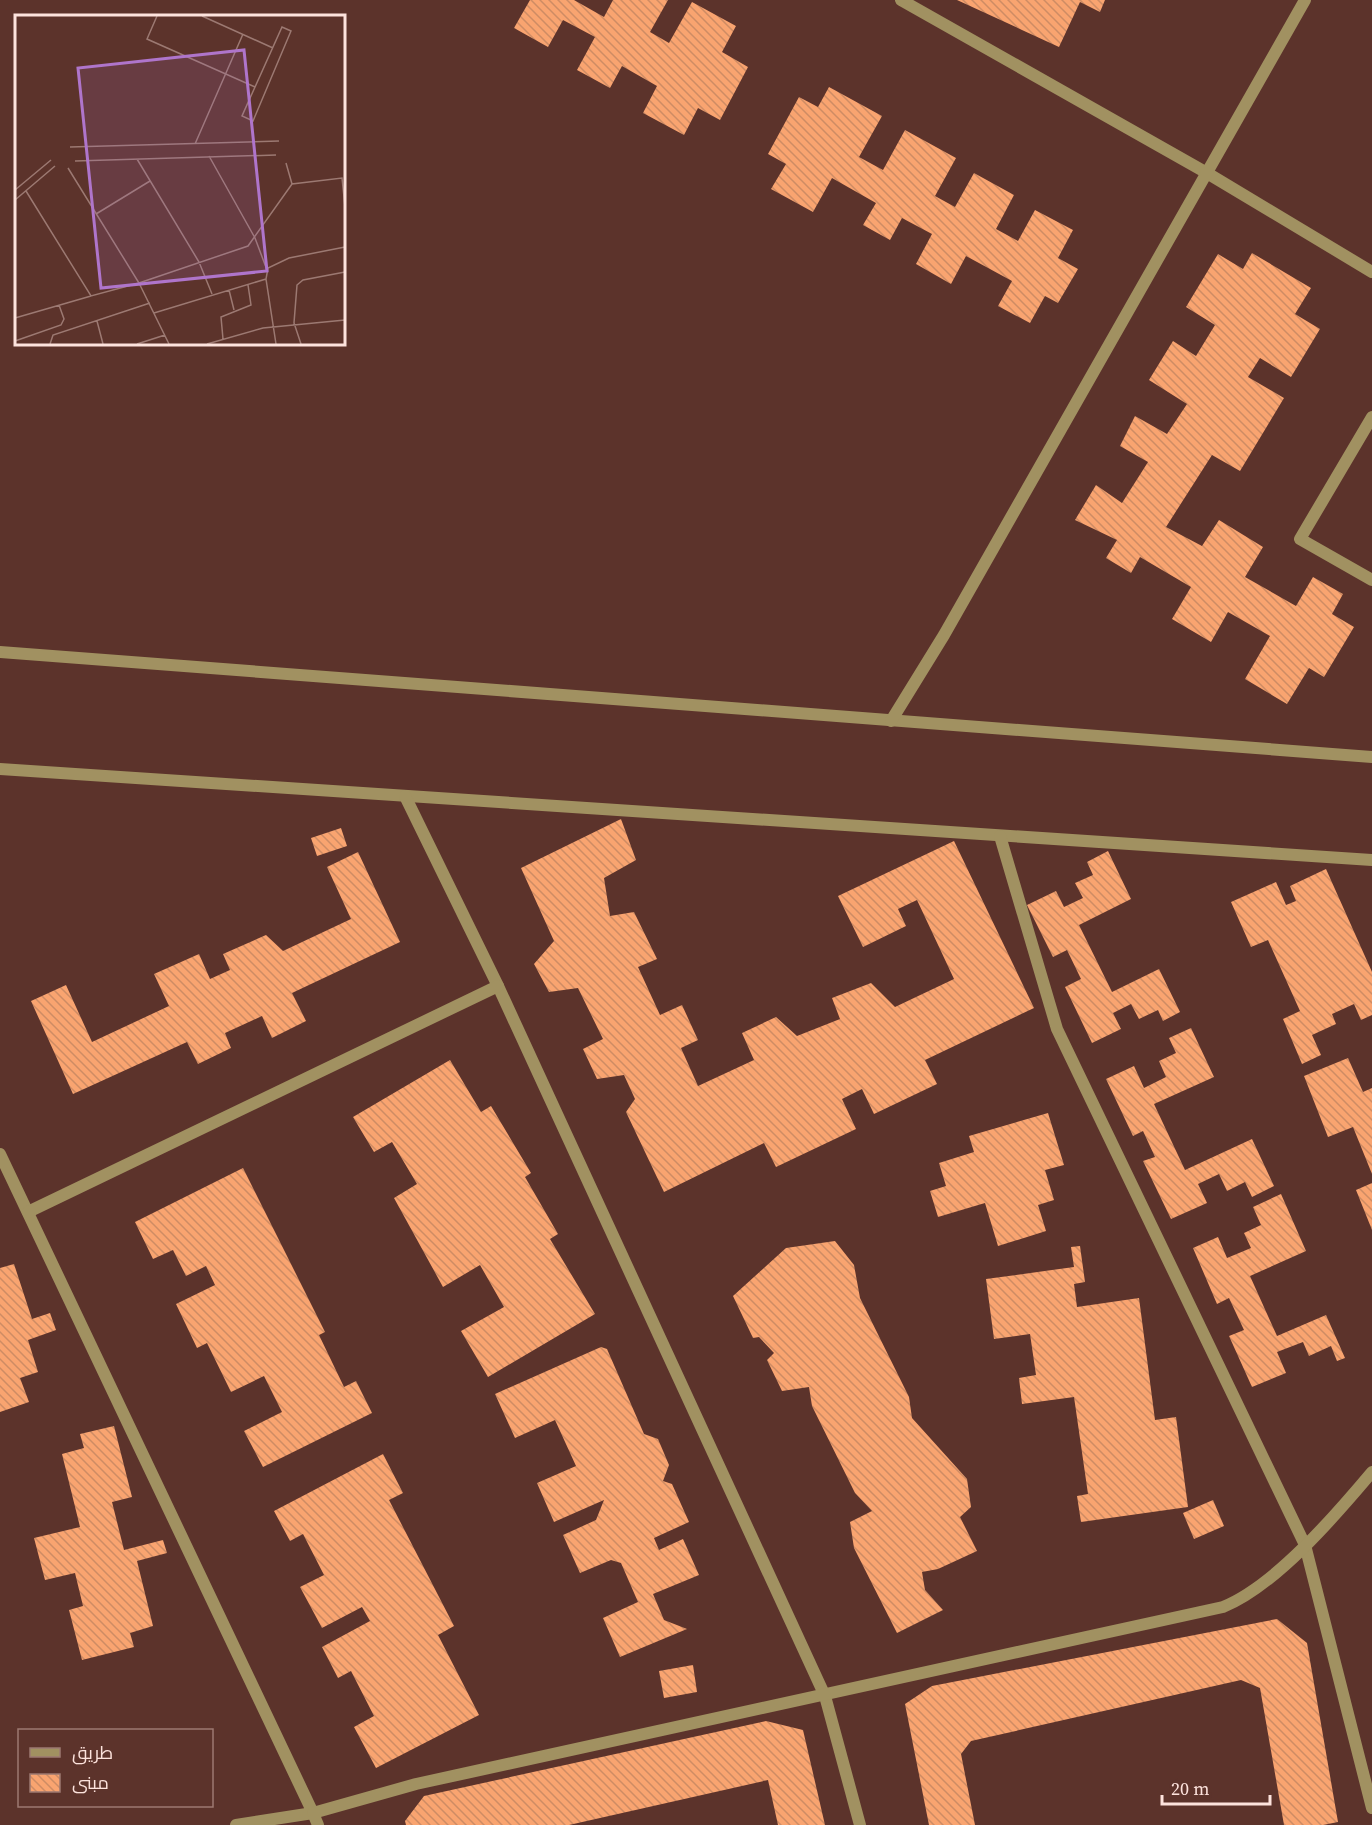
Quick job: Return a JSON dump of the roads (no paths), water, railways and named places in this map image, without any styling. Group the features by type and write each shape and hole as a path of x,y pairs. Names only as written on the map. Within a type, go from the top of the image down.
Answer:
{"street":[{"path":"901,0 1207,173 1372,272"},
{"path":"891,721 944,636 1305,0"},
{"path":"1372,417 1300,539 1372,580"},
{"path":"0,651 1372,757"},
{"path":"0,770 1372,860"},
{"path":"405,796 498,986 825,1696 860,1825"},
{"path":"1000,836 1057,1029 1305,1545 1372,1808"},
{"path":"28,1212 498,986"},
{"path":"0,1154 318,1825"},
{"path":"236,1825 313,1813 416,1784 1223,1608 1238,1601 1265,1582 1305,1545 1372,1472"}]}
